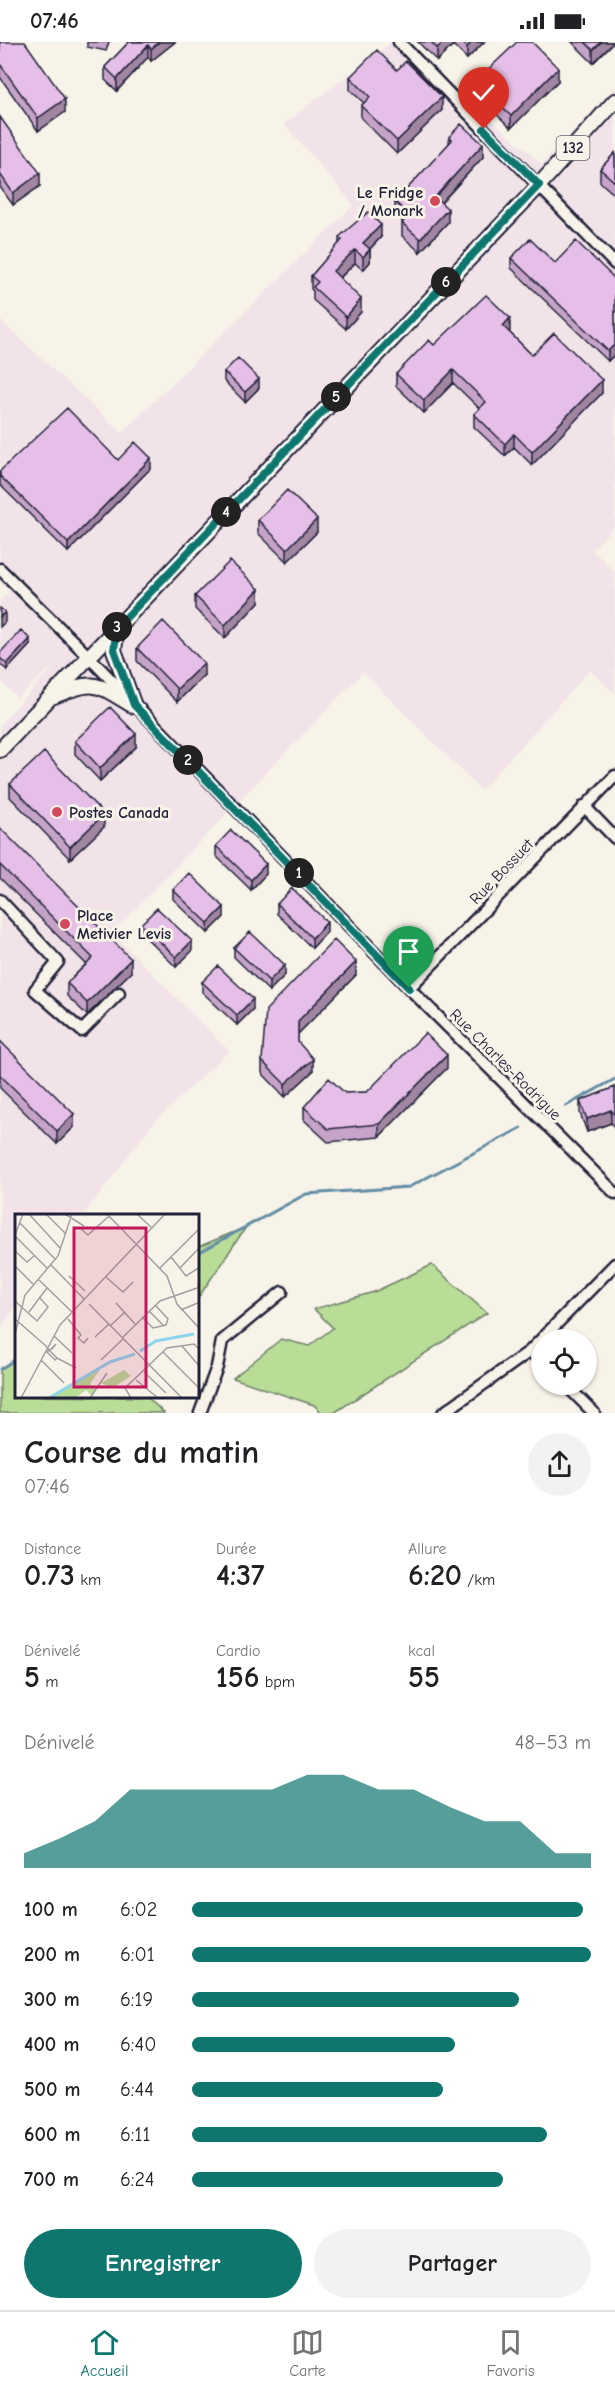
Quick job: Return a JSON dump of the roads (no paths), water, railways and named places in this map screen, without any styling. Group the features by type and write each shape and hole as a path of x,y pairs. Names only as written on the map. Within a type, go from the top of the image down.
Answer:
{"main road":[{"name":"132","path":"0,750 539,185 615,101"},
{"path":"117,627 114,650 134,705"},
{"path":"49,699 81,685 99,685 134,705"}],"street":[{"path":"399,42 615,264"},
{"name":"Rue Charles-Rodrigue","path":"0,569 89,657 409,988 615,1193"},
{"name":"Rue Bossuet","path":"409,988 615,776"},
{"path":"584,806 615,838"},
{"path":"0,900 58,962 35,990 82,1031 119,993"},
{"path":"443,1413 530,1351 615,1264"},
{"path":"200,1413 217,1367 222,1341 282,1292"},
{"path":"576,1395 594,1413"}],"waterway":[{"path":"566,1106 615,1079"},
{"path":"200,1252 306,1194 409,1187 521,1128"},
{"path":"0,1369 15,1360"}],"place":[{"name":"Le Fridge / Monark","path":"435,201"},
{"name":"Postes Canada","path":"57,812"},
{"name":"Place Metivier Levis","path":"65,924"}]}
